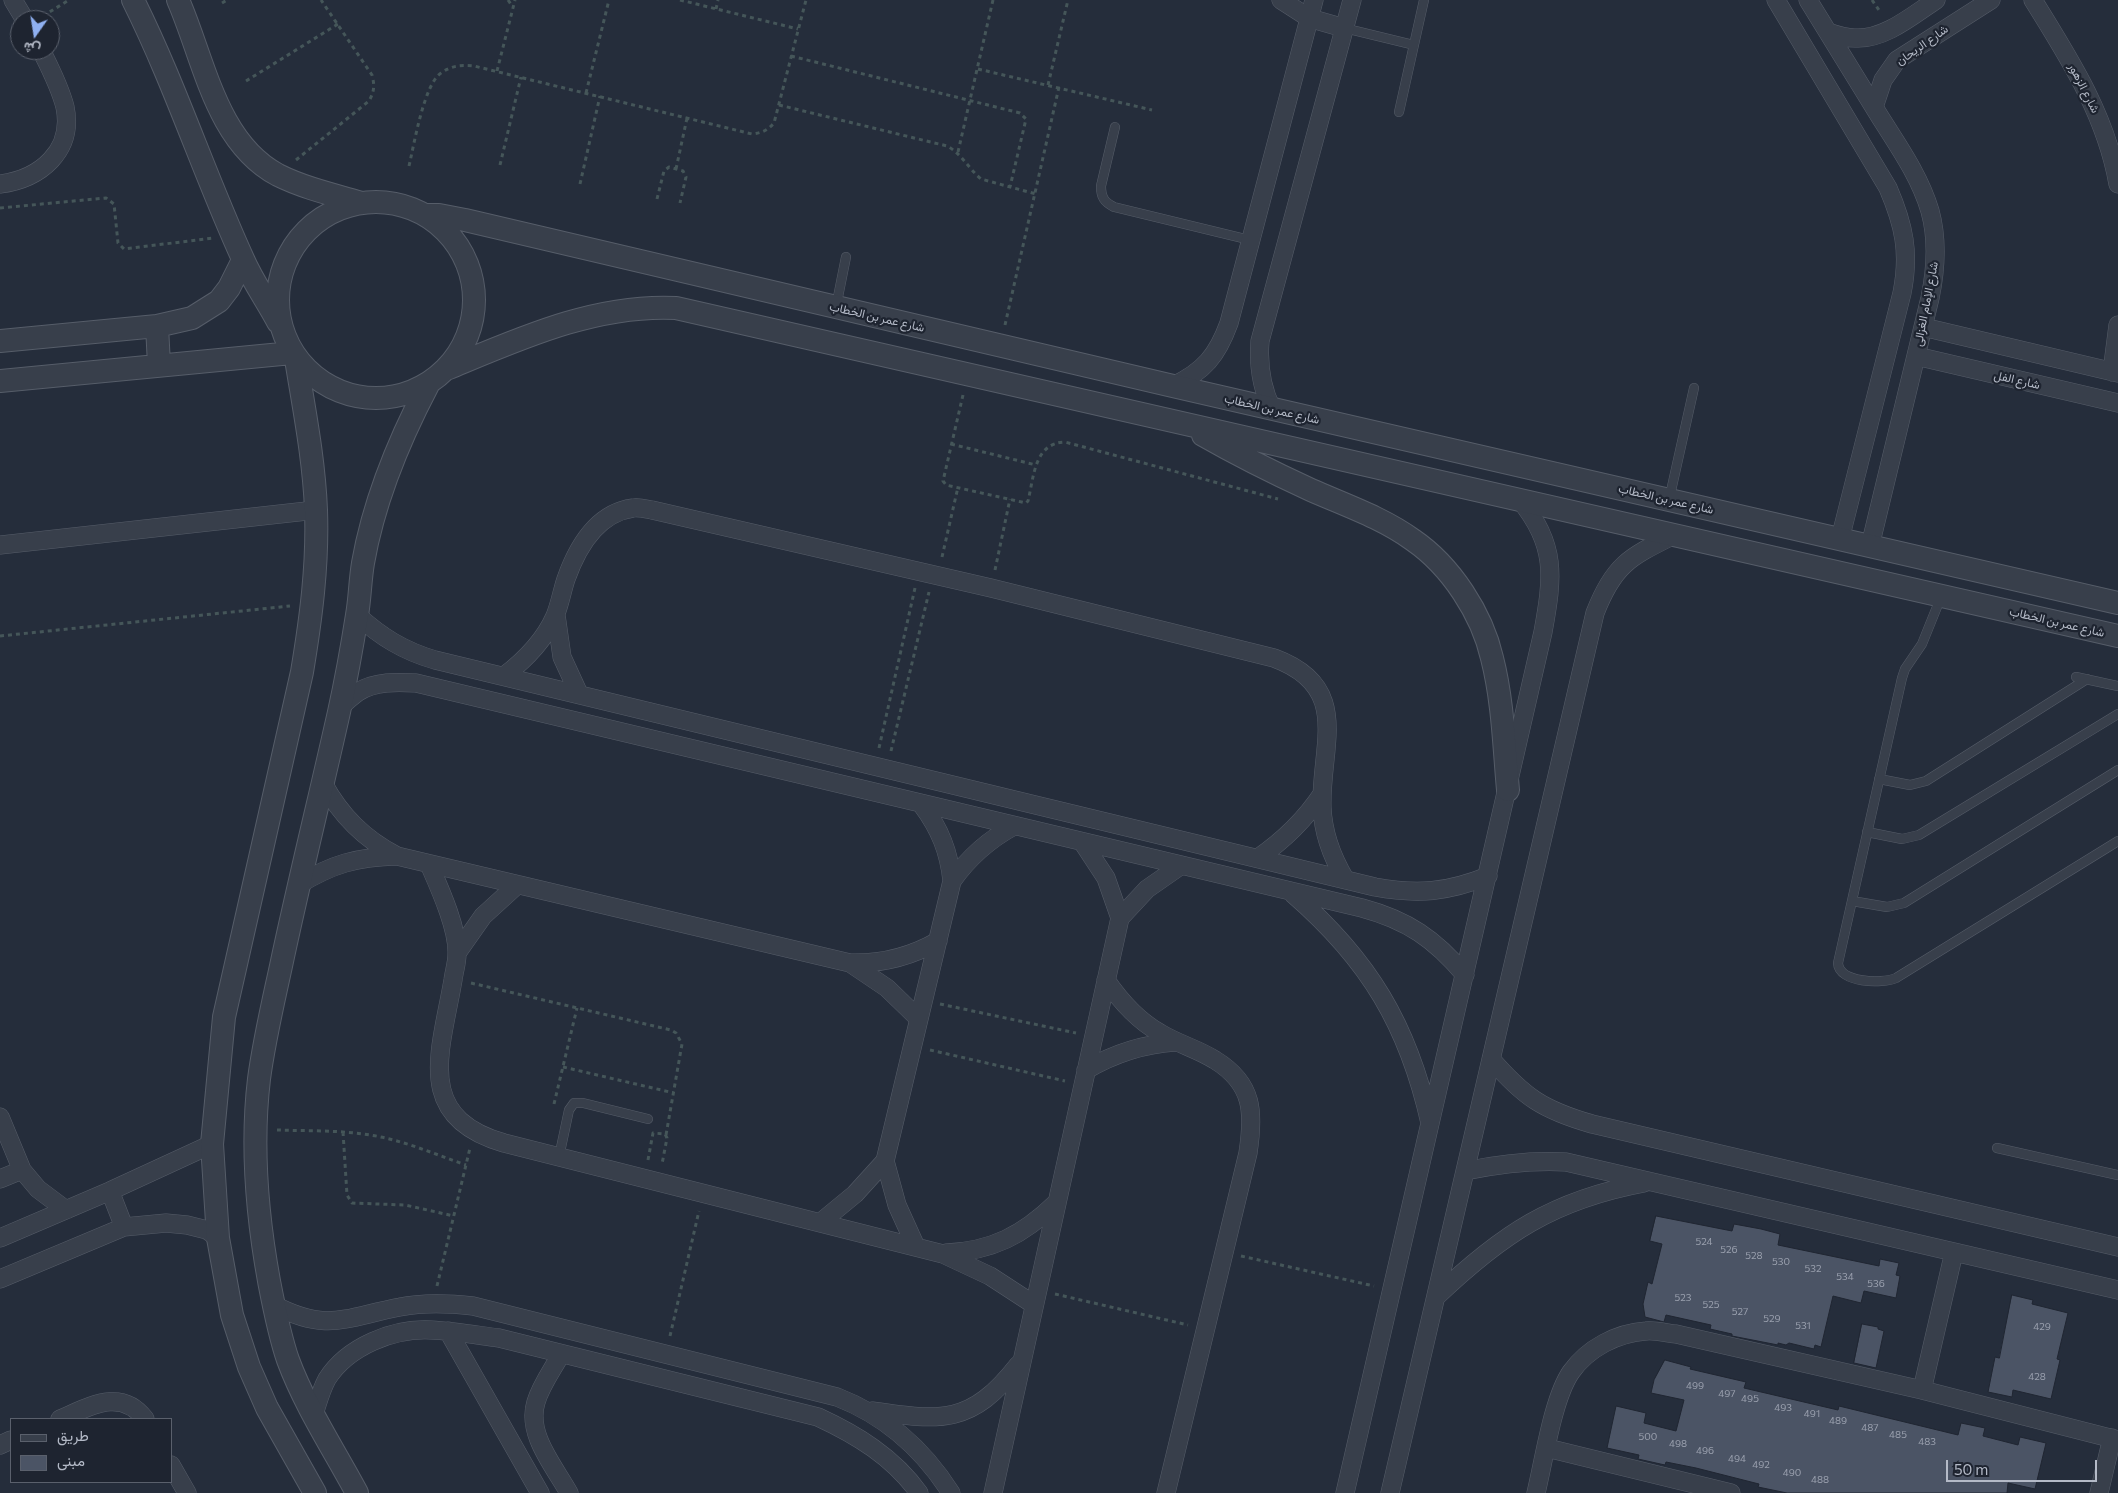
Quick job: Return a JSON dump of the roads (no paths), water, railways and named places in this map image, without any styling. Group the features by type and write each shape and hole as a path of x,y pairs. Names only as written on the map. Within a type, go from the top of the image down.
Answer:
{"street":[{"path":"133,0 174,90 243,260 261,296 281,326 294,356 312,460 316,510 316,568 302,672 224,1017 217,1071 212,1144 218,1238 232,1315 249,1367 266,1408 315,1493"},
{"path":"178,0 226,123 240,144 258,161 278,175 362,203 395,204 426,215 449,234 465,258 474,286 474,316 465,343 449,368 428,385 401,396 372,399 343,393 317,380 294,356"},
{"path":"1281,0 1309,18 1344,28"},
{"path":"1173,386 1193,377 1205,366 1223,339 1314,0"},
{"path":"1272,409 1262,383 1259,355 1260,341 1352,0"},
{"name":"شارع الإمام الغزالى","path":"1776,0 1879,172 1896,205 1905,235 1905,279 1840,539"},
{"name":"شارع الإمام الغزالى","path":"1808,0 1916,175 1930,213 1936,254 1934,276 1923,327 1870,546"},
{"path":"1828,32 1855,38 1877,35 1936,0"},
{"name":"شارع الريحان","path":"1874,107 1882,80 1897,60 1991,0"},
{"name":"شارع الزهور","path":"2033,0 2089,94 2106,139 2118,184"},
{"path":"0,184 34,175 50,161 61,145 66,126 65,107 56,78 46,60"},
{"path":"174,90 206,74"},
{"path":"281,326 277,299 281,272 293,246 312,226 335,211 362,203"},
{"name":"شارع عمر بن الخطاب","path":"426,215 465,220 1272,409 2114,602"},
{"path":"0,341 177,323 206,310 219,300 229,288 243,260"},
{"name":"شارع عمر بن الخطاب","path":"449,368 550,328 620,311 657,307 693,311 2110,634"},
{"path":"1923,327 2115,372 2118,325"},
{"path":"157,326 159,365"},
{"path":"969,374 989,343"},
{"path":"0,381 159,365 294,356"},
{"name":"شارع الفل","path":"1916,356 2118,403"},
{"path":"357,1493 314,1414 289,1361 274,1305 264,1255 258,1206 256,1129 259,1081 264,1044 298,884 340,707 357,615 363,563 382,486 405,428 428,385"},
{"path":"1178,422 1259,465 1383,522 1414,540 1440,565 1462,592 1480,623 1492,656 1499,691 1508,790"},
{"path":"1345,1493 1431,1126 1543,632 1551,575 1545,543 1535,519 1520,500"},
{"path":"504,676 521,663 535,648 556,615 566,580 577,554 590,533 610,517 633,508 652,510 991,588 1274,658 1292,664 1307,675 1319,690 1326,708 1328,726 1322,794 1324,825 1332,854 1345,879"},
{"path":"0,545 316,510"},
{"path":"1713,544 1723,536 1726,528 1721,512"},
{"path":"1778,559 1771,551 1770,543 1772,536 1784,526"},
{"path":"1390,1493 1595,612 1607,586 1620,567 1639,552 1674,535"},
{"path":"2110,634 2114,602"},
{"path":"357,615 377,633 395,645 414,654 1345,879 1398,891 1421,892 1452,888 1488,876"},
{"path":"556,615 562,657 579,694"},
{"path":"340,707 359,691 397,682 416,683 1382,913 1401,921 1436,944 1465,975"},
{"path":"792,774 798,747"},
{"path":"323,783 337,806 354,826 382,848 398,856 429,864 850,963 892,960 908,956 938,941"},
{"path":"1258,858 1299,825 1322,794"},
{"path":"916,1246 897,1205 885,1161 952,881 950,861 944,840 935,822 922,805"},
{"path":"952,881 964,864 979,850 995,836 1014,826"},
{"path":"1083,843 1106,878 1120,918"},
{"path":"298,884 321,871 345,862 371,856 398,856"},
{"path":"429,864 446,907 457,953 439,1065 440,1085 444,1099 452,1112 474,1132 487,1139 916,1246 943,1254 1035,1297"},
{"path":"993,1493 1120,918 1132,902 1147,889 1180,866"},
{"path":"457,953 483,916 517,885"},
{"path":"1291,892 1321,919 1348,948 1372,980 1393,1014 1422,1088 1431,1126"},
{"path":"850,963 887,988 919,1019"},
{"path":"1106,980 1129,1010 1144,1022 1176,1042 1215,1060 1231,1073 1244,1089 1251,1108 1252,1128 1248,1154 1166,1493"},
{"path":"1084,1077 1107,1058 1129,1050 1160,1043 1176,1042"},
{"path":"1491,1059 1507,1077 1545,1108 1576,1120 2118,1247"},
{"path":"0,1117 22,1170 38,1189 66,1210"},
{"path":"0,1238 110,1191 212,1144"},
{"path":"1465,1171 1508,1162 1537,1160 1566,1162 2118,1290"},
{"path":"821,1222 855,1194 885,1161"},
{"path":"0,1179 22,1170"},
{"path":"1436,1297 1489,1249 1518,1229 1582,1198 1617,1188 1652,1182"},
{"path":"110,1191 124,1227"},
{"path":"943,1254 985,1248 1005,1241 1024,1231 1056,1203"},
{"path":"0,1279 124,1227 158,1223 187,1225 207,1230 218,1238"},
{"path":"1922,1390 1954,1252"},
{"path":"274,1305 309,1320 323,1321 352,1318 399,1307 433,1303 473,1306 838,1397 866,1410 893,1427 918,1449 939,1474 950,1493"},
{"path":"314,1414 319,1394 328,1377 356,1351 373,1341 391,1334 410,1330 448,1331 499,1338 818,1417 849,1432 884,1455 910,1480 919,1493"},
{"path":"1536,1493 1559,1400 1571,1372 1591,1351 1617,1336 1646,1330 1676,1334 1922,1390 2115,1439 2099,1493"},
{"path":"448,1331 540,1493"},
{"path":"561,1354 536,1401 533,1414 538,1439 569,1493"},
{"path":"866,1410 937,1418 956,1415 976,1407 993,1394 1021,1360"},
{"path":"793,1410 798,1386"},
{"path":"62,1418 97,1403 107,1401 118,1401 128,1405 137,1410 144,1418"},
{"path":"1547,1448 1681,1487 1731,1493"},
{"path":"172,1467 187,1493"}],"lane":[{"path":"1399,112 1424,0"},
{"path":"1344,28 1414,45"},
{"path":"1115,127 1101,186 1101,195 1106,203 1114,207 1250,240"},
{"path":"836,307 846,257"},
{"path":"1669,500 1694,388"},
{"path":"1942,596 1922,644 1905,669 1902,678 1838,964 1839,971 1845,976 1863,980 1880,983 1889,982 1905,974 2118,841"},
{"path":"2076,677 2118,686"},
{"path":"1879,779 1910,786 1926,781 2087,679"},
{"path":"1867,832 1902,839 1918,835 2118,714"},
{"path":"1852,901 1888,908 1904,903 2118,770"},
{"path":"559,1157 569,1110 574,1103 583,1103 648,1119"},
{"path":"1997,1148 2118,1175"}]}
